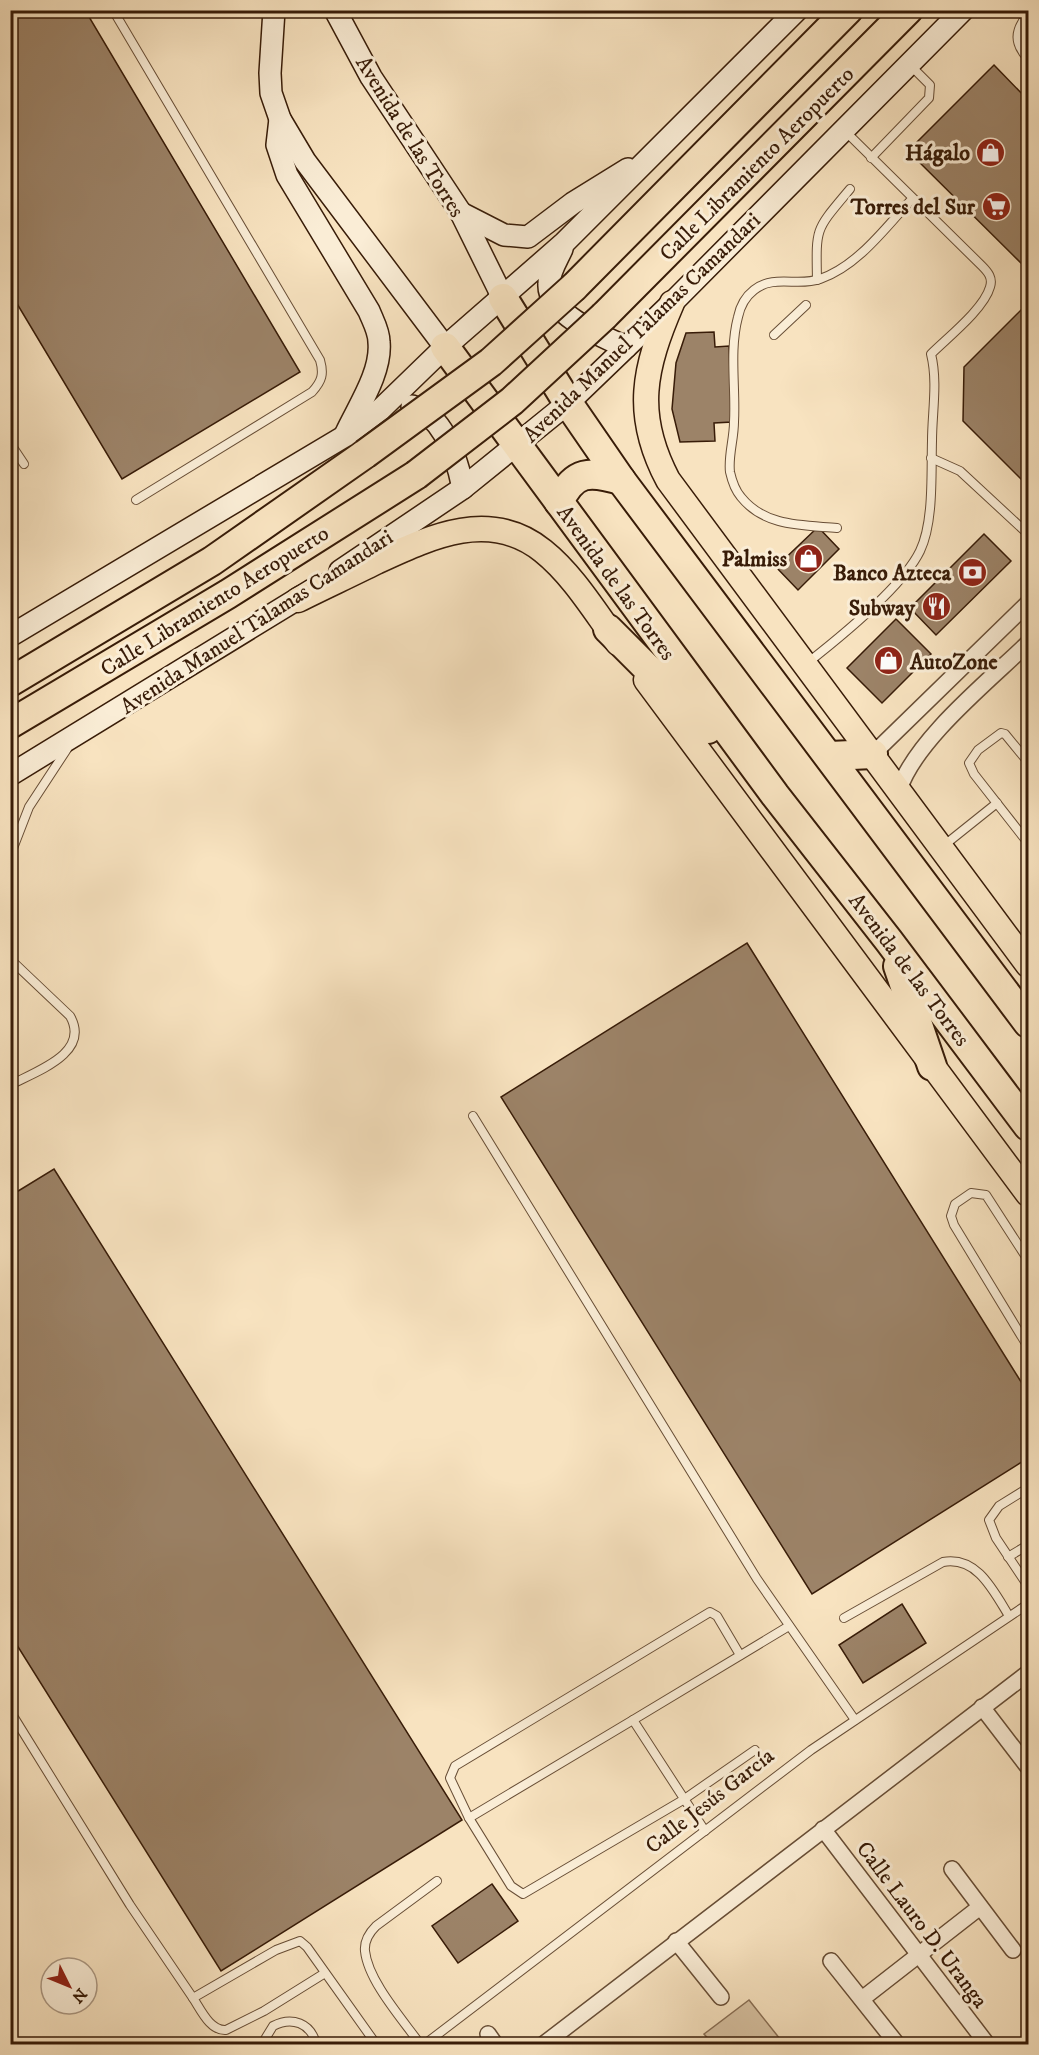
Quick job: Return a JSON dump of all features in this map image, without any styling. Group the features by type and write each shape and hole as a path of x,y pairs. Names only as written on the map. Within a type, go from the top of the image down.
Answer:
{"highway":[{"name":"Calle Libramiento Aeropuerto","path":"10,682 212,561 355,445 491,362 574,287 848,10"},
{"name":"Calle Libramiento Aeropuerto","path":"10,724 228,594 416,475 512,401 604,316 908,10"},
{"name":"Avenida de las Torres","path":"502,298 568,403 621,480 1029,1023"},
{"name":"Avenida de las Torres","path":"445,347 775,795 1029,1126"},
{"path":"559,502 570,484 583,475 599,473 621,480"},
{"path":"608,629 775,795"},
{"path":"830,756 873,754"},
{"path":"889,941 932,1066"}],"main road":[{"name":"Avenida de las Torres","path":"274,10 271,93 280,119 305,161 445,347"},
{"name":"Avenida de las Torres","path":"335,10 371,76 461,213 502,298"},
{"path":"10,636 355,445 381,409 445,347 564,243 798,10"},
{"name":"Avenida Manuel Talamas Camandari","path":"10,775 298,600 463,488 517,446 568,403 672,303 963,10"},
{"path":"280,119 277,145 287,175 369,311 378,332 380,343 375,368 355,445"},
{"path":"461,213 504,235 528,237 581,198 659,150"},
{"path":"564,243 549,284 553,301 583,325 626,347"},
{"path":"672,303 653,352 648,374 646,402 653,452 668,480 1029,965"},
{"path":"381,409 410,405 425,412 445,437 458,461 463,488"},
{"name":"Avenida de las Torres","path":"298,600 441,533 480,528 507,531 543,550 562,569 608,629 1029,1194"}],"street":[{"path":"873,754 1029,603"},
{"path":"899,790 908,768 925,745 1029,643"},
{"path":"544,2044 1029,1672"},
{"path":"982,1707 1029,1767"},
{"name":"Calle Lauro D. Uranga","path":"823,1829 987,2044"},
{"path":"952,1869 1013,1950"},
{"path":"862,1999 980,1907"},
{"path":"676,1941 721,1997"},
{"path":"831,1961 897,2044"}],"lane":[{"path":"113,10 320,360 324,371 321,382 312,392 136,500"},
{"path":"1029,14 1020,26 1016,39 1018,47 1029,59"},
{"path":"871,158 929,98 930,86 909,65"},
{"path":"805,665 879,600 920,551 926,528 931,458 934,378 930,354 983,300 991,280 982,266 844,130"},
{"path":"817,280 816,237 819,226 849,189"},
{"path":"837,528 784,523 762,516 741,497 730,474 734,422 735,333 743,303 753,291 765,284 780,280 817,280 845,267 912,199"},
{"path":"774,335 806,305"},
{"path":"10,442 24,464"},
{"path":"931,458 960,471 1029,534"},
{"path":"1029,762 1005,734 1000,732 988,740 972,757 970,767 1029,843"},
{"path":"10,856 29,807 76,735"},
{"path":"942,847 997,802"},
{"path":"10,959 70,1016 77,1027 76,1038 63,1056 10,1085"},
{"path":"473,1116 721,1521 789,1626 855,1720"},
{"path":"1029,1260 986,1195 971,1193 955,1204 951,1210 954,1225 1029,1347"},
{"path":"1029,1488 999,1506 989,1520 989,1526 1029,1587"},
{"path":"1008,1557 1029,1545"},
{"path":"843,1618 943,1562 955,1560 965,1562 977,1572 1009,1616"},
{"name":"Calle Jesús García","path":"426,2044 811,1750 1029,1604"},
{"path":"740,1656 717,1616 711,1612 455,1766 450,1778 469,1818 510,1886 523,1894 683,1800 755,1750"},
{"path":"469,1818 789,1626"},
{"path":"10,1711 130,1905 212,2024 221,2030 226,2030 264,2011 325,1973"},
{"path":"633,1720 705,1831"},
{"path":"420,2044 379,1985 365,1949 368,1935 375,1926 436,1881"},
{"path":"193,1998 296,1941 307,1947 376,2044"},
{"path":"262,2044 267,2032 273,2026 287,2021 302,2024 309,2029 316,2044"}],"shaded area":[{"path":"749,2000 784,2044 713,2044 704,2034"}],"building":[{"path":"10,10 85,10 300,372 122,479 10,292"},
{"name":"Torres del Sur","path":"994,65 1028,100 1028,270 908,151"},
{"path":"1028,303 1028,486 963,421 964,367"},
{"path":"714,332 715,347 729,346 732,422 714,423 715,441 680,442 672,409 676,363 686,333"},
{"name":"Palmiss","path":"818,527 839,549 798,590 776,567"},
{"path":"984,534 1011,561 936,635 910,608"},
{"name":"AutoZone","path":"896,619 931,654 882,703 847,668"},
{"path":"747,943 1028,1393 1028,1458 812,1594 501,1097"},
{"path":"54,1169 462,1820 221,1971 10,1634 10,1196"},
{"path":"902,1604 926,1643 863,1683 839,1645"},
{"path":"492,1884 518,1921 458,1963 432,1926"}],"place":[{"name":"Hágalo","path":"991,152"},
{"name":"Torres del Sur","path":"996,206"},
{"name":"Palmiss","path":"808,558"},
{"name":"Banco Azteca","path":"972,572"},
{"name":"Subway","path":"936,607"},
{"name":"AutoZone","path":"889,661"}]}
